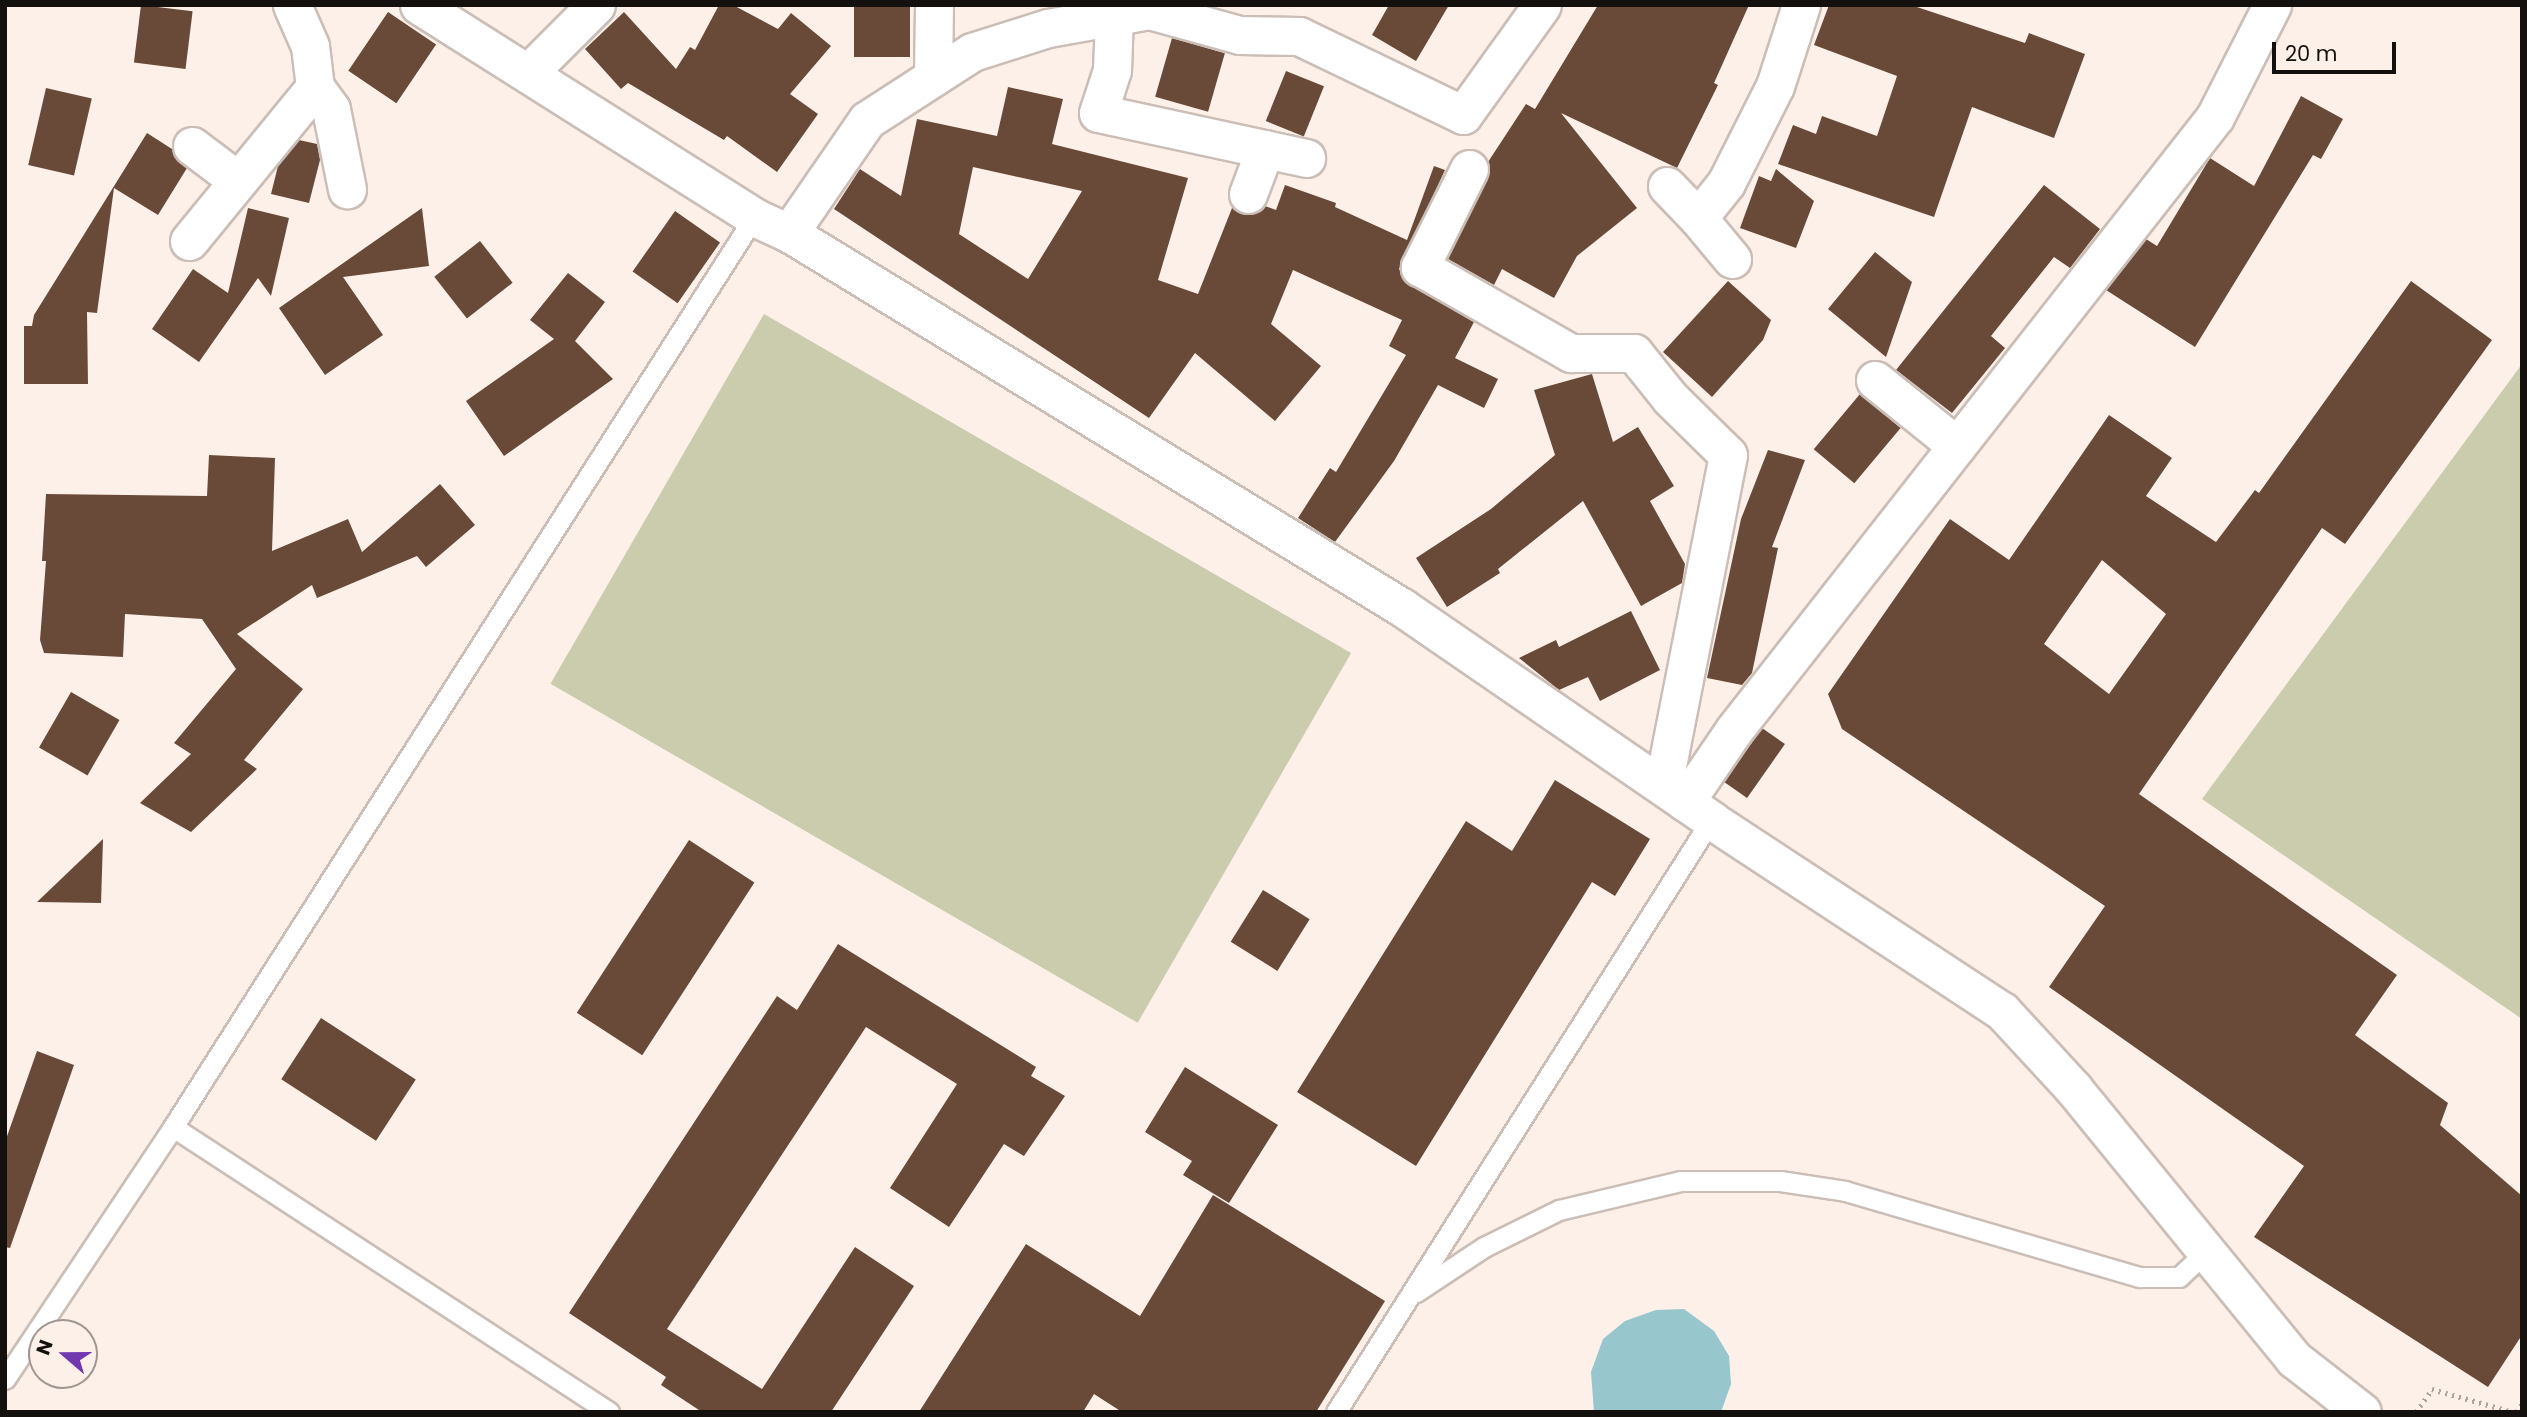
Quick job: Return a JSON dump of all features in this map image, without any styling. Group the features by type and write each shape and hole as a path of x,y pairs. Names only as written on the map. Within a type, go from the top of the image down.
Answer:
{"street":[{"path":"292,5 310,46 315,88 331,109 347,189"},
{"path":"419,5 754,218 789,233 1403,608 1686,803 2002,1011 2073,1088 2204,1254 2294,1359 2362,1412"},
{"path":"528,73 596,5"},
{"path":"933,77 934,5"},
{"path":"789,233 867,120 972,52 1048,28 1149,10 1240,35 1298,36 1463,115 1542,5"},
{"path":"1698,218 1726,183 1775,86 1801,5"},
{"path":"1686,803 1734,730 2215,117 2272,5"},
{"path":"1114,16 1112,70 1098,113 1306,158"},
{"path":"189,242 237,180 315,88"},
{"path":"192,146 237,180"},
{"path":"1248,194 1265,149"},
{"path":"1469,169 1420,267 1571,354 1634,353 1670,398 1728,455 1686,803"},
{"path":"1667,186 1732,259"},
{"path":"1875,380 1957,446"}],"lane":[{"path":"5,1379 173,1127 754,218"},
{"path":"1336,1412 1416,1292 1686,803"},
{"path":"173,1127 609,1412"},
{"path":"1416,1292 1484,1247 1559,1210 1681,1181 1780,1181 1845,1191 2140,1278 2179,1277 2204,1254"}],"path":[{"path":"2416,1412 2432,1389 2514,1412 2522,1404"}],"green space":[{"path":"764,314 1351,653 1138,1023 550,684"},
{"path":"2522,364 2522,1019 2202,799"}],"water":[{"path":"1684,1309 1714,1331 1729,1356 1731,1384 1721,1412 1594,1412 1591,1372 1603,1339 1625,1321 1656,1310"}],"building":[{"path":"141,5 193,11 186,69 134,63"},
{"path":"719,5 733,5 778,29 791,13 831,46 790,94 818,114 777,172 727,136 724,140 628,83 621,89 585,49 624,12 676,69 690,47 695,50"},
{"path":"854,5 910,5 910,57 854,57"},
{"path":"1389,5 1449,5 1416,61 1372,35"},
{"path":"1598,5 1749,5 1714,83 1718,85 1677,168 1561,113 1637,208 1577,256 1554,298 1502,269 1494,285 1448,259 1488,178 1488,162 1526,104 1535,109"},
{"path":"1829,5 1911,5 2025,43 2029,33 2085,54 2054,138 1972,107 1934,217 1778,164 1793,125 1816,134 1822,116 1877,136 1897,76 1814,45"},
{"path":"388,12 436,44 396,103 348,71"},
{"path":"1172,38 1225,53 1208,112 1155,97"},
{"path":"1286,71 1324,86 1304,136 1266,121"},
{"path":"1008,87 1063,99 1052,144 1188,178 1158,280 1198,294 1232,208 1251,215 1265,206 1276,210 1285,185 1336,203 1335,207 1407,240 1434,166 1445,170 1399,269 1410,285 1474,322 1455,358 1498,379 1484,408 1438,385 1394,461 1335,542 1298,518 1330,468 1336,472 1406,355 1389,346 1402,320 1293,270 1271,324 1321,366 1275,421 1195,353 1149,418 834,209 860,169 901,196 917,119 997,136","holes":["973,167 1082,191 1028,279 959,234"]},
{"path":"46,88 92,99 74,176 28,165"},
{"path":"2301,96 2343,119 2321,159 2313,155 2195,347 2106,290 2146,239 2157,246 2210,158 2254,186"},
{"path":"147,133 172,149 187,168 158,215 114,188 97,313 87,312 88,384 24,384 24,326 32,326 34,315"},
{"path":"299,140 317,144 320,160 309,203 271,194 278,166"},
{"path":"1776,169 1814,201 1796,248 1740,228 1759,176 1771,181"},
{"path":"2044,185 2100,229 2070,268 2054,257 1991,336 2005,348 1952,413 1896,370"},
{"path":"248,208 289,218 271,296 258,278 199,362 152,329 193,269 228,293"},
{"path":"422,208 429,266 343,277 383,335 325,375 279,308"},
{"path":"675,211 720,243 678,303 633,272"},
{"path":"480,241 513,283 467,318 434,277"},
{"path":"1875,252 1912,282 1886,357 1828,309"},
{"path":"568,273 605,302 575,341 613,379 504,456 466,401 554,339 530,320"},
{"path":"1728,281 1771,320 1763,340 1712,397 1663,352"},
{"path":"2411,281 2492,340 2345,544 2322,528 2139,794 2397,975 2355,1035 2448,1103 2440,1125 2522,1196 2522,1335 2488,1387 2254,1237 2304,1166 2049,987 2105,906 1842,729 1828,694 1950,519 2009,560 2109,415 2172,458 2146,496 2216,542 2255,490 2259,493","holes":["2102,560 2166,614 2109,694 2044,644"]},
{"path":"1592,374 1613,442 1638,427 1674,486 1650,501 1685,564 1682,583 1641,606 1583,501 1498,569 1500,573 1447,607 1416,558 1491,509 1555,455 1534,390"},
{"path":"1860,394 1901,428 1854,483 1814,449"},
{"path":"1768,450 1805,460 1772,547 1778,548 1752,673 1742,685 1707,678 1741,519"},
{"path":"209,455 275,458 272,551 348,519 362,552 440,484 475,525 426,567 417,556 317,598 312,585 237,634 303,689 244,760 257,769 191,832 140,803 191,754 174,743 236,669 202,619 125,614 123,657 44,653 40,640 46,561 42,561 46,494 207,496"},
{"path":"1631,611 1660,670 1600,701 1588,677 1559,690 1519,658 1556,640 1559,647"},
{"path":"71,692 119,720 87,775 39,747"},
{"path":"1762,728 1785,744 1747,798 1724,782"},
{"path":"1555,780 1650,839 1615,896 1592,882 1416,1166 1297,1092 1466,821 1512,851"},
{"path":"103,839 101,903 37,902"},
{"path":"689,840 754,882 642,1055 577,1013"},
{"path":"1263,890 1310,919 1277,971 1231,942"},
{"path":"838,944 1036,1067 1031,1076 1065,1096 1024,1156 1004,1144 949,1227 890,1188 957,1084 866,1027 667,1329 762,1389 855,1247 914,1286 831,1412 702,1412 661,1385 666,1377 569,1313 777,996 797,1010"},
{"path":"321,1018 416,1080 376,1141 281,1079"},
{"path":"37,1051 74,1065 10,1248 5,1247 5,1142"},
{"path":"1185,1067 1278,1125 1229,1203 1183,1175 1192,1161 1145,1132"},
{"path":"1213,1195 1385,1301 1316,1412 1122,1412 1094,1394 1083,1412 919,1412 1026,1244 1140,1316"}]}
